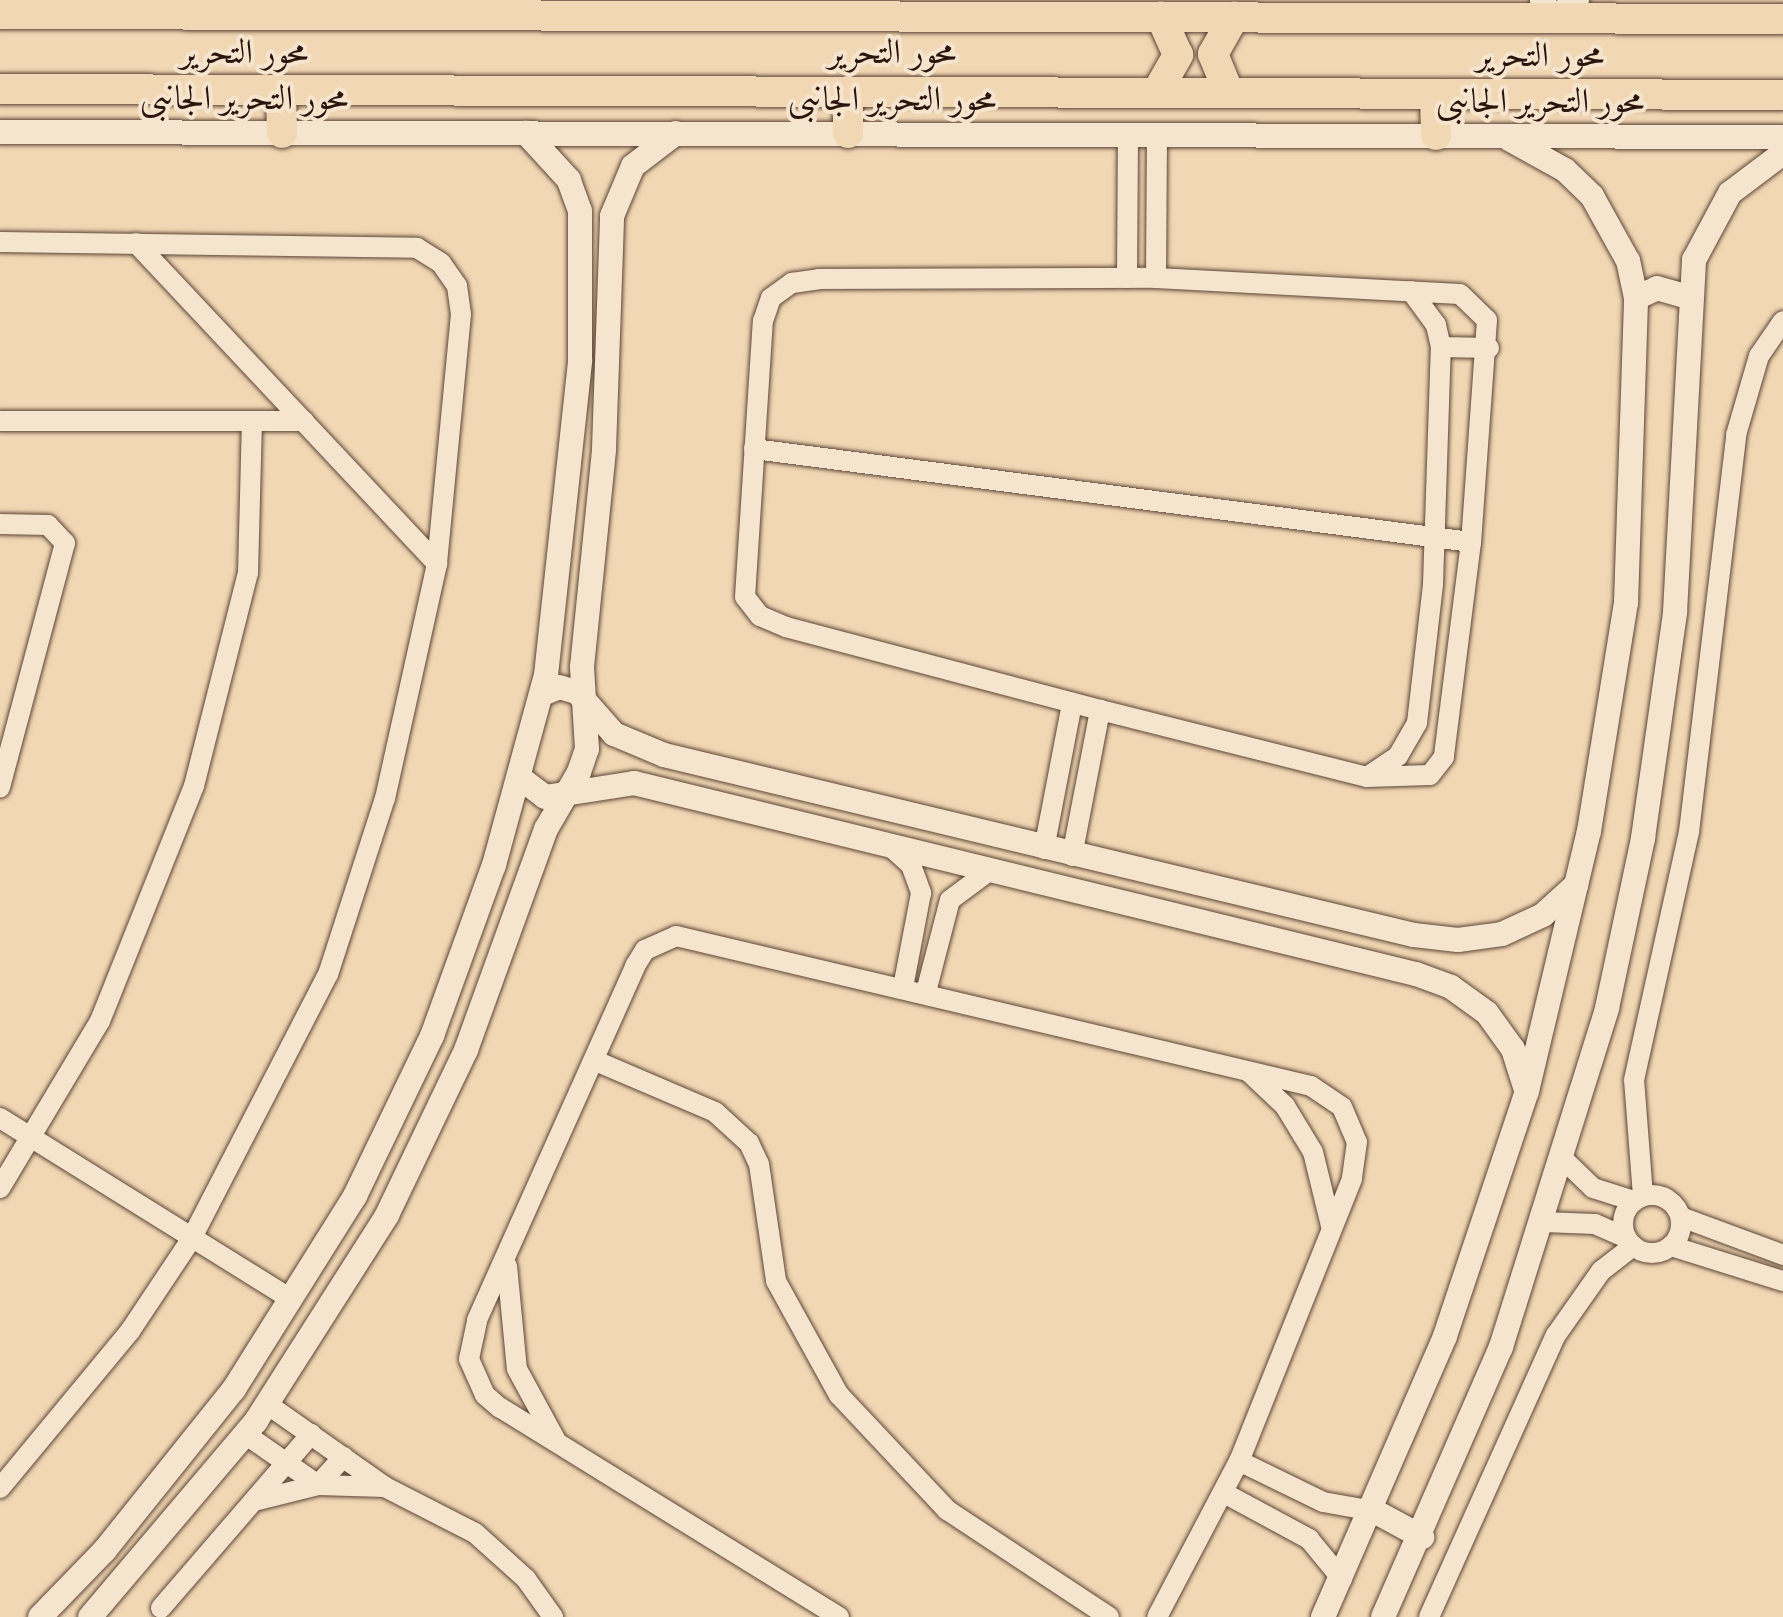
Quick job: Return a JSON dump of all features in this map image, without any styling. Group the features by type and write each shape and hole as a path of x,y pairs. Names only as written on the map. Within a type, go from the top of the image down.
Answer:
{"main road":[{"name":"محور التحرير","path":"0,14 784,8 1234,17 1558,6 1783,19"},
{"path":"1157,92 1178,55 1161,17"},
{"path":"1229,93 1213,54 1234,17"},
{"name":"محور التحرير","path":"0,89 1783,95"},
{"path":"281,91 282,133"},
{"path":"848,91 848,133"},
{"path":"1435,94 1436,135"}],"street":[{"name":"محور التحرير الجانبى","path":"0,132 1783,137"},
{"path":"40,1617 224,1401 292,1300 355,1196 432,1036 520,778 542,694 565,536 583,243 569,180 526,133"},
{"path":"90,1617 245,1434 387,1215 422,1144 566,793 587,749 583,699 612,244 619,190 652,147 676,133"},
{"path":"1323,1617 1374,1511 1445,1336 1527,1091 1576,885 1626,603 1636,298 1628,261 1592,196 1555,163 1500,135"},
{"path":"1127,278 1128,137"},
{"path":"1156,278 1157,137"},
{"path":"1383,1617 1422,1537 1543,1222 1607,1008 1662,716 1683,507 1689,297 1709,224 1730,193 1783,153"},
{"path":"0,242 390,244 417,248 441,263 457,286 461,314 437,564 385,798 333,959 192,1238 101,1368 0,1488"},
{"path":"136,243 437,564"},
{"path":"583,243 612,244"},
{"path":"1127,278 1460,294 1477,303 1489,348 1471,542 1444,757 1430,775 1367,777 1072,703 760,616 745,597 743,576 763,321 771,298 792,283 1127,278"},
{"path":"1636,298 1657,288 1689,297"},
{"path":"1367,777 1398,756 1417,723 1437,537 1441,347 1431,316 1411,291"},
{"path":"1630,1242 1624,1218 1638,1198 1634,1080 1689,832 1736,435 1759,356 1783,321"},
{"path":"1441,347 1489,348"},
{"path":"0,421 304,421"},
{"path":"0,1188 33,1138 126,964 194,786 248,573 252,421"},
{"path":"754,449 1471,542"},
{"path":"0,524 48,525 65,543 0,787"},
{"path":"542,694 569,688 614,734 664,755 1072,856 1458,940 1516,927 1576,885"},
{"path":"1044,849 1072,703"},
{"path":"1072,856 1100,710"},
{"path":"1417,723 1448,727"},
{"path":"520,778 545,797 634,783 1451,987 1495,1025 1527,1091"},
{"path":"890,846 911,865 921,893 903,987"},
{"path":"926,992 950,900 989,871"},
{"path":"839,1617 500,1408 474,1378 470,1339 598,1062 645,950 676,936 1246,1069 1328,1094 1352,1123 1357,1161 1331,1230 1239,1461 1157,1617"},
{"path":"598,1062 715,1112 749,1143 759,1164 776,1281 839,1395 947,1510 1109,1617"},
{"path":"1246,1069 1300,1128 1322,1177 1331,1230"},
{"path":"0,1118 292,1300"},
{"path":"1563,1159 1593,1188 1638,1198 1663,1196 1681,1217 1783,1255"},
{"path":"1671,1246 1681,1217"},
{"path":"1543,1222 1595,1224 1650,1253 1671,1246 1783,1281"},
{"path":"1429,1617 1556,1335 1601,1271 1630,1242"},
{"path":"508,1253 514,1355 560,1445"},
{"path":"267,1404 385,1487 475,1533 526,1579 553,1617"},
{"path":"245,1434 318,1485"},
{"path":"158,1614 311,1434"},
{"path":"318,1485 343,1457"},
{"path":"1239,1461 1323,1502 1374,1511 1422,1537"},
{"path":"1252,1507 1268,1476"},
{"path":"258,1500 318,1485 385,1487"},
{"path":"1224,1493 1309,1539 1342,1579"}]}
